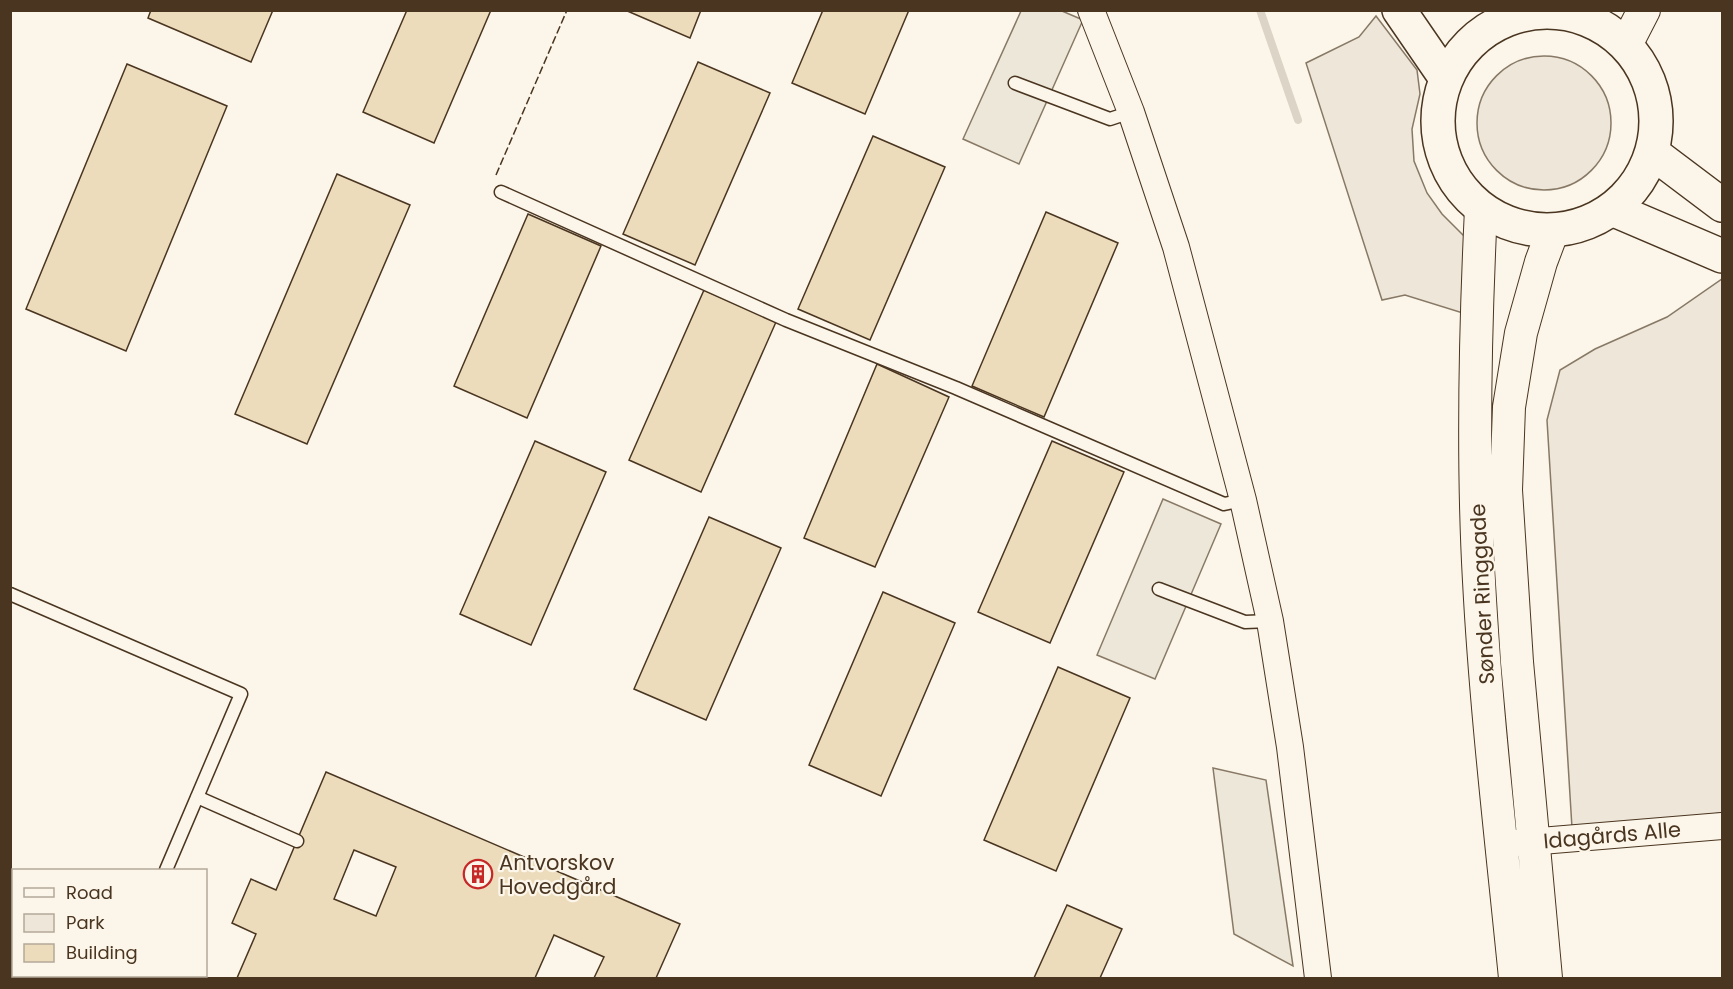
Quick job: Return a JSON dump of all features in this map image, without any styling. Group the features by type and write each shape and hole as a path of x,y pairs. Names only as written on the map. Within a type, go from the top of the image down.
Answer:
{"main road":[{"path":"1399,10 1445,77"},
{"path":"1553,11 1584,14 1606,28 1626,45 1648,77 1657,114 1653,153 1634,190 1602,217 1563,231 1522,229 1481,209 1458,187 1441,153 1436,115 1445,77 1458,56 1489,17 1553,11"},
{"path":"1653,153 1722,205"},
{"path":"1612,209 1722,256"}],"street":[{"path":"1091,10 1131,112 1176,246 1243,500 1270,621 1290,747 1318,978"},
{"path":"1626,45 1644,10"},
{"name":"Sønder Ringgade","path":"1481,209 1476,322 1475,485 1485,665 1515,978"},
{"name":"Sønder Ringgade","path":"1546,978 1517,662 1506,478 1509,407 1521,333 1541,262 1553,230"},
{"name":"Idagårds Alle","path":"1502,844 1722,826"}],"lane":[{"path":"1015,83 1110,119 1131,112"},
{"path":"501,192 786,320 956,388 1224,504 1243,500"},
{"path":"1159,589 1245,622 1270,621"},
{"path":"10,594 241,694 166,869"},
{"path":"197,797 297,841"}],"green space":[{"path":"1376,16 1417,70 1420,94 1412,129 1414,161 1427,193 1442,214 1468,240 1466,314 1405,295 1382,300 1306,63 1359,37"},
{"path":"1544,56 1570,61 1591,76 1606,97 1611,123 1606,149 1591,170 1570,185 1544,190 1518,185 1497,170 1482,149 1477,123 1482,97 1497,76 1518,61"},
{"path":"1722,279 1722,813 1572,828 1547,420 1560,370 1595,349 1667,317"}],"shaded area":[{"path":"1021,11 1062,11 1083,20 1019,164 963,139"},
{"path":"1163,499 1221,524 1155,679 1097,655"},
{"path":"1213,768 1266,780 1293,966 1234,934"}],"building":[{"path":"151,10 273,10 251,62 148,18"},
{"path":"407,10 491,10 434,143 363,112"},
{"path":"625,10 701,10 690,38"},
{"path":"823,10 909,10 865,114 792,83"},
{"path":"698,62 770,93 695,265 623,234"},
{"path":"127,64 227,106 126,351 26,309"},
{"path":"873,136 945,167 870,340 798,309"},
{"path":"337,174 410,205 307,444 235,414"},
{"path":"1046,212 1118,243 1044,417 972,386"},
{"path":"528,214 601,246 527,418 454,386"},
{"path":"704,290 776,322 701,492 629,460"},
{"path":"877,364 949,397 875,567 804,538"},
{"path":"535,441 606,472 531,645 460,614"},
{"path":"1052,441 1124,472 1050,643 978,612"},
{"path":"709,517 781,548 706,720 634,689"},
{"path":"883,592 955,623 881,796 809,765"},
{"path":"1058,667 1130,698 1056,871 984,840"},
{"name":"Antvorskov Hovedgård","path":"326,772 680,924 656,978 594,978 604,957 554,935 535,978 237,978 256,934 232,923 251,879 276,890","holes":["354,850 396,867 376,916 334,899"]},
{"path":"1067,905 1122,929 1100,978 1034,978"}],"waterway":[{"path":"1260,10 1298,120"}],"fence":[{"path":"496,175 567,10"}],"place":[{"name":"Antvorskov Hovedgård","path":"478,874"}]}
